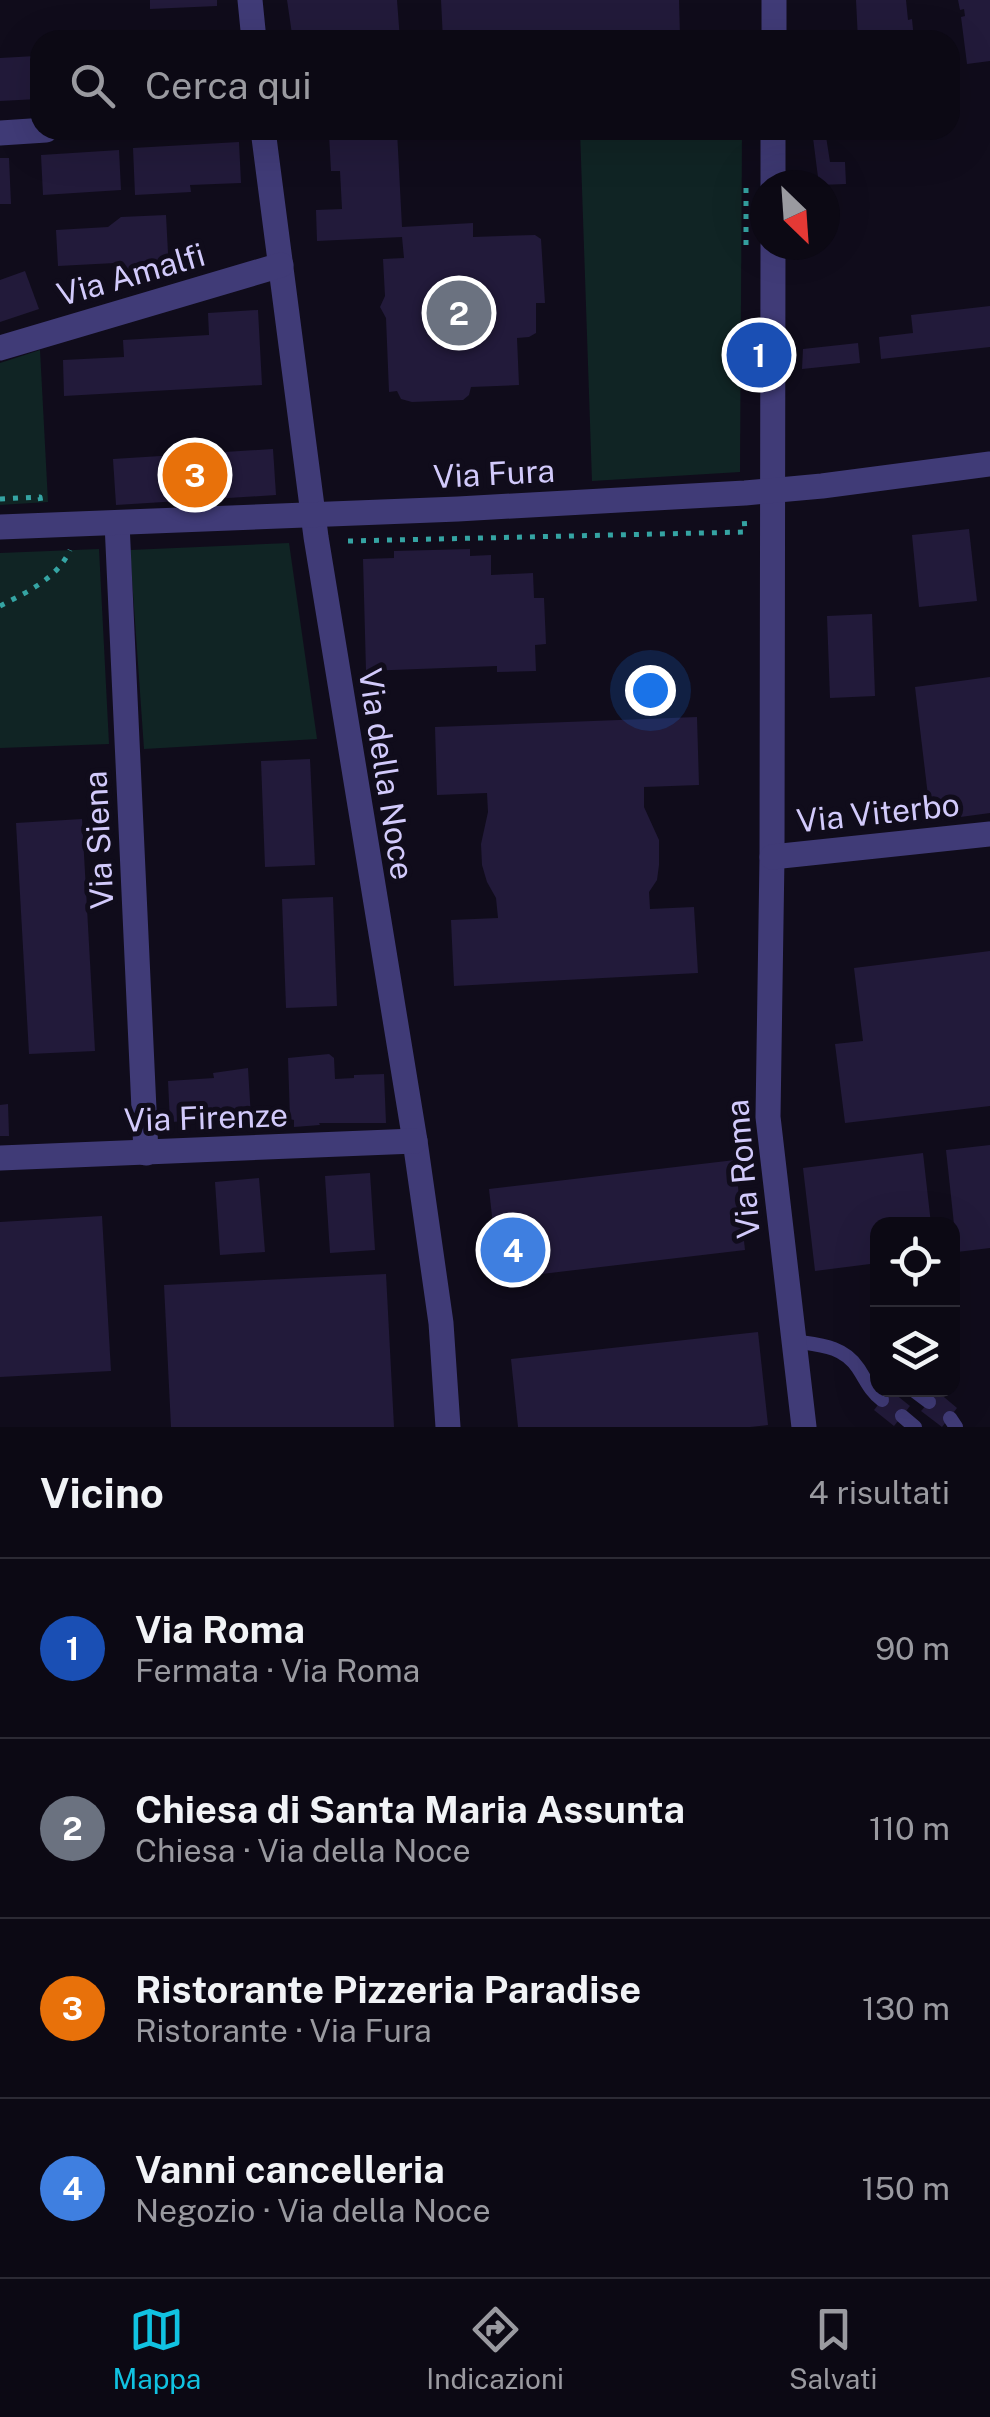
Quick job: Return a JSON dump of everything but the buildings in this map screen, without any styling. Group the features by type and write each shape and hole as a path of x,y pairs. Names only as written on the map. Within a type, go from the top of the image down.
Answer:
{"street":[{"path":"250,0 253,30"},
{"path":"774,0 774,30"},
{"path":"0,132 30,131"},
{"name":"Via della Noce","path":"264,140 314,526 441,1323 448,1427"},
{"path":"773,170 774,140"},
{"name":"Via Roma","path":"773,260 768,1117 804,1427"},
{"name":"Via Amalfi","path":"0,348 280,265"},
{"name":"Via Fura","path":"0,528 116,523 314,526 772,491 990,464"},
{"name":"Via Siena","path":"116,523 146,1153"},
{"name":"Via Viterbo","path":"772,857 990,834"},
{"name":"Via Firenze","path":"0,1158 415,1141"}],"lane":[{"path":"793,1341 836,1348 855,1364 872,1393 882,1400"},
{"path":"855,1364 870,1367"},
{"path":"922,1397 929,1402"},
{"path":"902,1416 915,1427"}],"path":[{"path":"314,526 352,541 745,532 744,518"},
{"path":"0,606 55,571 72,544"}],"green space":[{"path":"580,140 742,140 740,472 592,481"},
{"path":"40,350 48,502 0,505 0,363"},
{"path":"289,543 317,739 144,749 130,550"},
{"path":"99,549 109,744 0,748 0,553"}],"place":[{"name":"Chiesa di Santa Maria Assunta","path":"459,313"},
{"name":"Via Roma","path":"759,355"},
{"name":"Ristorante Pizzeria Paradise","path":"195,475"},
{"name":"Vanni cancelleria","path":"513,1250"}]}
